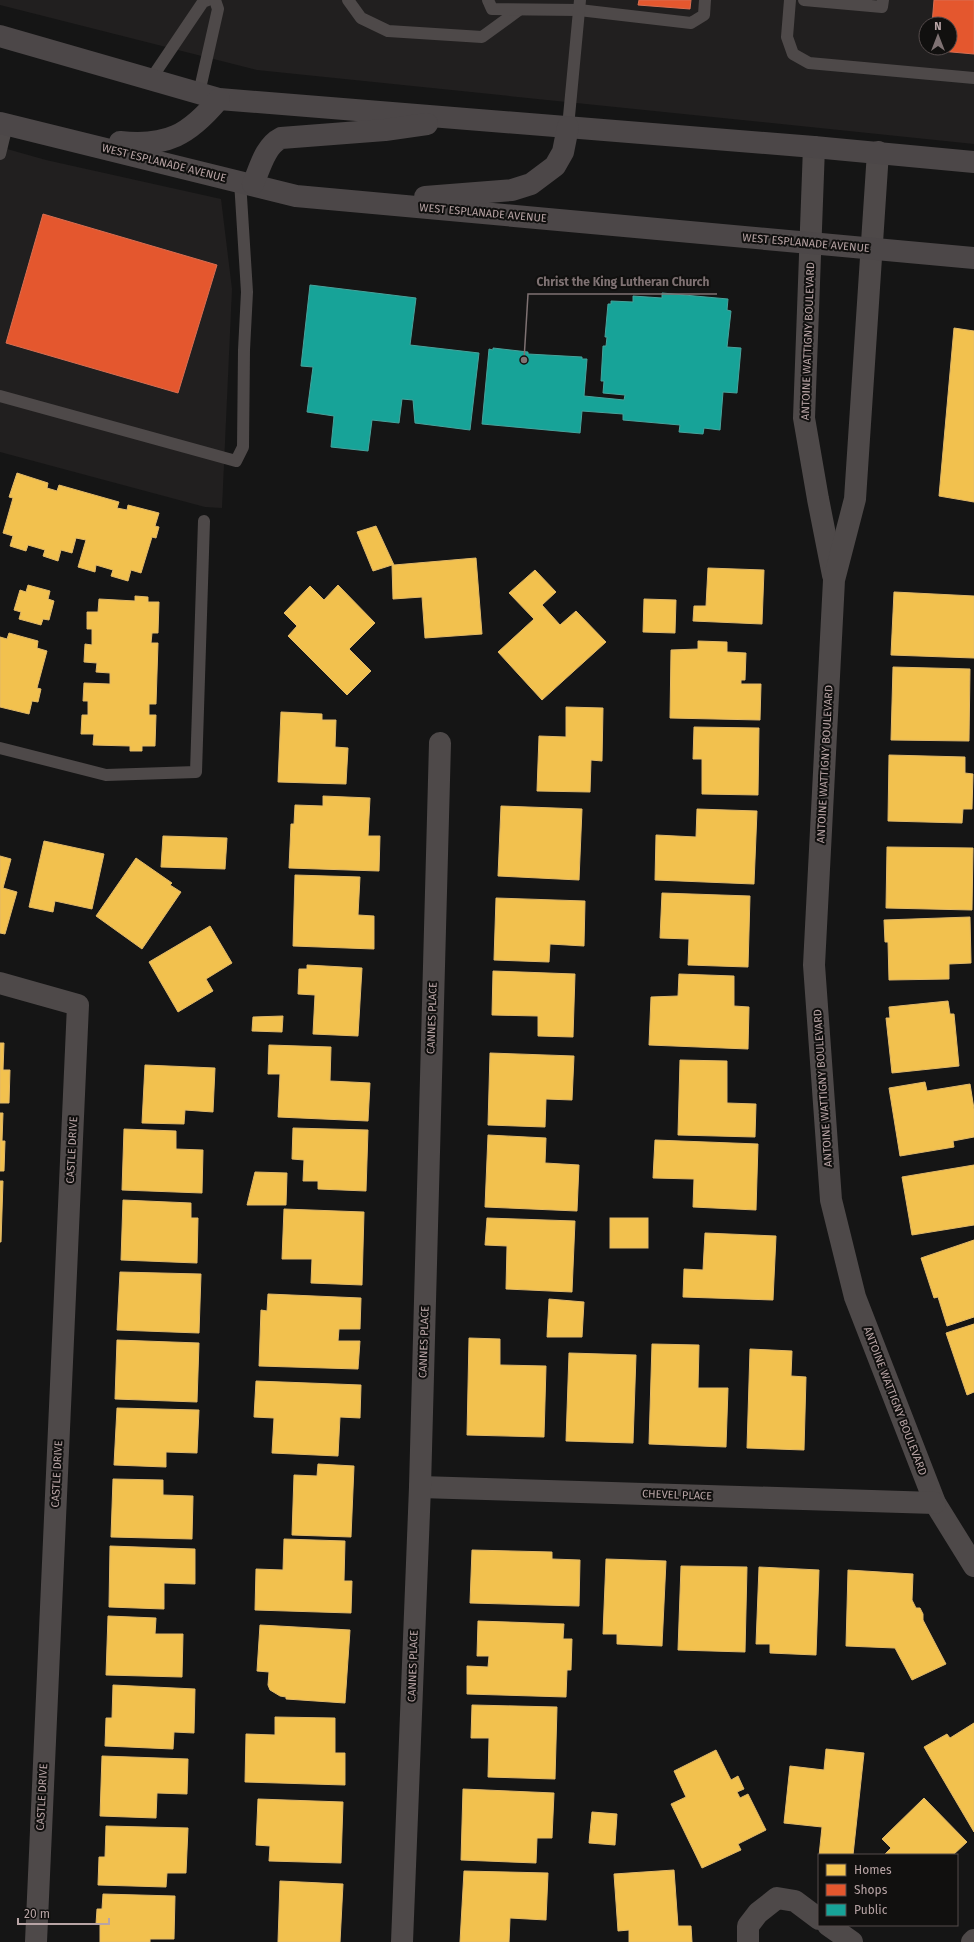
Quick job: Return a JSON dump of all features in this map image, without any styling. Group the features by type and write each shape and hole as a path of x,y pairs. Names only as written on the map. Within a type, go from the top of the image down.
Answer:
{"main road":[{"path":"0,36 209,96 878,152 974,162"},
{"path":"45,134 142,144 167,140 191,128 206,114 209,96"},
{"path":"246,183 274,142 281,138 384,130 462,118"},
{"name":"WEST ESPLANADE AVENUE","path":"4,124 296,196 974,258"},
{"path":"358,201 506,191 531,184 555,166 563,152 568,127"}],"street":[{"name":"ANTOINE WATTIGNY BOULEVARD","path":"814,147 804,418 834,580"},
{"name":"ANTOINE WATTIGNY BOULEVARD","path":"878,152 855,499 834,580 814,965 831,1200 855,1297 935,1503 974,1566"},
{"name":"CANNES PLACE","path":"402,1942 420,1487 440,743"},
{"name":"CASTLE DRIVE","path":"0,983 78,1005 36,1942"},
{"name":"CHEVEL PLACE","path":"420,1487 935,1503"},
{"path":"748,1942 748,1926 758,1913 777,1898 794,1901 818,1917"},
{"path":"829,1926 852,1942"}],"lane":[{"path":"151,79 203,2 208,0"},
{"path":"209,96 218,9 215,0"},
{"path":"348,0 361,18 388,30 482,37 519,10"},
{"path":"488,0 492,9 519,10 579,5 691,23 704,15 705,0"},
{"path":"790,0 787,37 793,54 809,63 974,78"},
{"path":"804,0 882,7 883,0"},
{"path":"568,127 579,5"},
{"path":"0,154 4,124"},
{"path":"0,396 236,461 243,447 244,350 247,292 246,183"},
{"path":"0,748 106,775 196,772 204,521"}],"shaded area":[{"path":"0,0 974,0 974,144 257,70 0,5"},
{"path":"0,147 46,160 221,199 232,289 222,508 205,507 0,452"}],"building: Homes":[{"path":"954,328 974,331 974,502 939,496"},
{"path":"17,473 48,483 47,488 57,491 59,485 119,502 117,508 127,510 128,505 159,513 155,526 159,527 156,538 152,537 141,573 131,570 128,581 111,576 113,570 96,565 95,572 78,567 86,540 76,538 72,553 61,550 58,561 43,556 45,550 28,545 26,551 10,546 13,536 3,533 13,498 9,497"},
{"path":"376,526 394,565 476,558 482,634 425,638 422,597 393,599 392,565 373,571 357,532"},
{"path":"708,568 764,570 762,624 693,621 694,606 706,606"},
{"path":"535,570 556,592 542,605 560,625 576,611 606,642 542,700 498,652 534,619 509,593"},
{"path":"28,585 50,591 48,599 54,601 49,620 43,619 41,625 19,619 21,612 14,610 20,590 26,592"},
{"path":"338,585 375,623 349,649 371,671 347,695 288,636 297,626 284,613 310,586 324,600"},
{"path":"894,592 974,596 974,658 891,655"},
{"path":"135,596 148,597 148,602 159,602 158,633 152,633 151,643 158,643 156,704 149,704 149,715 156,715 155,746 142,746 142,751 130,751 130,746 93,745 94,734 81,734 82,715 88,715 88,701 83,701 84,683 110,684 110,673 96,672 97,663 84,662 85,644 92,645 92,629 87,629 87,612 98,612 99,599 135,601"},
{"path":"644,599 676,600 675,633 643,632"},
{"path":"9,633 38,641 37,648 47,651 37,688 41,689 38,702 32,701 29,714 0,707 0,637 7,639"},
{"path":"698,641 727,642 727,652 746,653 745,680 741,680 741,684 761,684 760,720 670,718 671,650 698,649"},
{"path":"893,667 970,669 969,741 891,740"},
{"path":"566,707 603,708 602,761 591,760 590,792 537,791 539,736 566,737"},
{"path":"281,712 322,714 322,720 336,720 335,747 348,748 346,784 278,782"},
{"path":"694,727 759,728 758,795 702,794 702,759 693,759"},
{"path":"889,755 965,757 965,773 973,774 972,809 963,809 962,823 888,821"},
{"path":"323,796 370,798 368,836 380,836 379,871 289,868 291,824 294,824 295,805 323,806"},
{"path":"501,806 582,809 579,880 498,876"},
{"path":"697,809 757,811 754,884 655,880 656,835 696,837"},
{"path":"163,836 227,838 225,869 161,867"},
{"path":"44,841 104,854 92,909 55,901 53,912 29,907"},
{"path":"887,847 973,848 972,910 886,908"},
{"path":"0,856 11,859 3,888 17,892 5,934 0,933"},
{"path":"136,858 172,883 170,885 181,892 142,949 96,916"},
{"path":"295,875 360,877 358,915 374,916 374,949 293,946"},
{"path":"662,893 750,896 748,967 688,965 689,939 660,938"},
{"path":"496,898 585,901 584,946 550,944 549,962 494,960"},
{"path":"970,917 971,963 949,964 949,979 889,980 888,942 885,942 884,920"},
{"path":"210,926 232,963 206,979 213,991 178,1012 149,962"},
{"path":"307,965 362,968 358,1036 313,1034 315,995 298,994 299,969 307,969"},
{"path":"493,971 575,974 573,1037 538,1036 538,1016 492,1015"},
{"path":"679,974 734,976 734,1006 749,1007 748,1049 649,1045 651,997 678,996"},
{"path":"948,1001 950,1014 954,1014 959,1066 892,1073 886,1018 890,1018 889,1007"},
{"path":"283,1016 282,1032 252,1031 253,1017"},
{"path":"0,1043 4,1043 3,1070 10,1070 9,1103 0,1103"},
{"path":"269,1045 331,1047 330,1081 370,1083 368,1121 278,1117 280,1074 268,1074"},
{"path":"490,1053 574,1056 572,1100 546,1099 545,1127 488,1125"},
{"path":"680,1060 727,1061 727,1103 756,1104 755,1137 678,1135"},
{"path":"145,1065 215,1068 213,1112 185,1110 184,1124 142,1123"},
{"path":"925,1082 927,1091 970,1084 974,1109 974,1137 953,1141 954,1147 900,1156 889,1088"},
{"path":"0,1113 3,1113 2,1141 5,1141 4,1171 0,1171"},
{"path":"293,1128 368,1130 366,1191 318,1189 318,1181 303,1181 304,1160 292,1159"},
{"path":"124,1129 176,1131 176,1149 203,1150 202,1193 122,1190"},
{"path":"488,1135 546,1138 545,1163 579,1165 577,1211 485,1207"},
{"path":"655,1140 758,1144 756,1210 693,1207 694,1179 653,1178"},
{"path":"974,1165 974,1225 912,1235 902,1177"},
{"path":"255,1172 287,1173 286,1205 247,1205"},
{"path":"0,1181 3,1181 1,1242 0,1242"},
{"path":"123,1200 191,1203 191,1218 198,1218 197,1263 121,1260"},
{"path":"284,1209 364,1212 362,1285 311,1283 312,1259 282,1259"},
{"path":"487,1218 575,1221 572,1292 506,1289 507,1246 485,1245"},
{"path":"610,1218 648,1218 648,1248 610,1248"},
{"path":"705,1233 776,1236 773,1300 683,1297 684,1269 703,1270"},
{"path":"974,1240 974,1317 947,1326 938,1297 934,1298 921,1258"},
{"path":"120,1272 201,1274 199,1333 117,1330"},
{"path":"268,1294 361,1298 360,1329 339,1329 338,1341 360,1341 358,1369 259,1366 261,1310 267,1311"},
{"path":"549,1299 584,1302 582,1337 547,1337"},
{"path":"974,1324 974,1392 967,1395 946,1333"},
{"path":"469,1338 500,1339 500,1365 546,1366 544,1437 467,1435"},
{"path":"117,1340 199,1343 197,1402 115,1399"},
{"path":"652,1344 699,1345 698,1388 728,1388 726,1447 649,1444"},
{"path":"750,1349 792,1351 791,1376 806,1377 804,1450 747,1448"},
{"path":"569,1353 636,1355 633,1443 566,1441"},
{"path":"256,1381 361,1385 360,1418 340,1417 338,1456 272,1453 274,1418 254,1417"},
{"path":"117,1408 199,1410 197,1453 166,1452 166,1467 114,1465"},
{"path":"318,1464 354,1466 351,1537 292,1535 294,1475 317,1476"},
{"path":"113,1479 163,1480 163,1495 193,1496 192,1539 111,1537"},
{"path":"284,1539 345,1541 344,1581 352,1581 351,1613 255,1610 256,1569 283,1570"},
{"path":"110,1546 195,1549 195,1584 164,1583 164,1609 109,1607"},
{"path":"472,1550 552,1552 552,1559 580,1560 579,1606 470,1603"},
{"path":"606,1559 666,1561 662,1646 617,1644 617,1634 603,1634"},
{"path":"681,1566 747,1567 745,1652 678,1650"},
{"path":"759,1567 819,1570 816,1655 770,1653 770,1644 756,1644"},
{"path":"848,1570 913,1574 912,1600 916,1608 920,1608 923,1614 923,1620 946,1664 912,1680 895,1648 846,1646"},
{"path":"108,1616 156,1618 155,1634 183,1634 182,1677 106,1675"},
{"path":"478,1621 564,1624 563,1639 572,1639 571,1670 567,1670 566,1697 467,1694 467,1666 488,1667 489,1656 477,1656"},
{"path":"260,1625 350,1630 345,1703 286,1699 286,1697 280,1696 270,1690 268,1685 269,1672 257,1671"},
{"path":"113,1685 195,1689 194,1733 174,1732 173,1749 105,1746 106,1718 112,1718"},
{"path":"472,1705 557,1707 555,1779 488,1777 489,1738 471,1738"},
{"path":"275,1717 335,1718 335,1753 345,1753 345,1785 245,1782 246,1734 275,1735"},
{"path":"974,1723 974,1832 924,1747 947,1734 950,1738"},
{"path":"826,1749 864,1753 853,1854 819,1854 822,1827 784,1823 790,1766 824,1770"},
{"path":"716,1750 731,1780 738,1776 744,1789 737,1792 740,1798 748,1794 766,1830 738,1844 741,1850 702,1868 671,1804 686,1797 674,1771"},
{"path":"102,1756 188,1759 187,1794 157,1793 156,1818 100,1816"},
{"path":"463,1789 554,1793 552,1838 537,1838 536,1863 461,1860"},
{"path":"924,1798 967,1842 954,1854 885,1854 891,1848 882,1839"},
{"path":"258,1799 343,1802 341,1863 269,1861 270,1846 256,1845"},
{"path":"592,1812 617,1814 615,1845 589,1843"},
{"path":"106,1826 188,1828 186,1873 167,1873 166,1887 98,1885 99,1857 105,1857"},
{"path":"674,1870 678,1926 691,1926 692,1942 629,1942 629,1930 618,1931 614,1874"},
{"path":"464,1871 548,1873 546,1920 510,1918 509,1942 460,1942"},
{"path":"280,1881 343,1884 340,1942 278,1942"},
{"path":"103,1894 175,1896 174,1939 150,1939 150,1942 100,1942 100,1924 96,1924 97,1909 102,1909"}],"building: Shops":[{"path":"639,0 691,0 690,9 638,5"},
{"path":"934,0 974,0 974,54 958,53 958,16 933,16"},
{"path":"43,214 217,265 178,393 6,343"}],"building: Public":[{"path":"310,285 416,298 410,345 479,353 470,430 415,423 413,400 402,399 399,423 372,420 368,451 331,447 334,416 307,412 313,367 301,366"},
{"path":"662,293 728,299 727,310 731,311 727,347 741,348 737,393 723,392 720,430 704,428 703,434 679,432 680,425 623,420 623,414 582,411 580,433 482,424 489,349 493,350 493,348 528,352 528,354 582,357 582,359 587,359 584,396 624,400 625,395 603,393 604,381 601,381 603,346 606,346 607,337 605,337 608,304 611,304 611,301 633,302 633,296 662,298"}],"place":[{"name":"Christ the King Lutheran Church","path":"524,360"}]}
